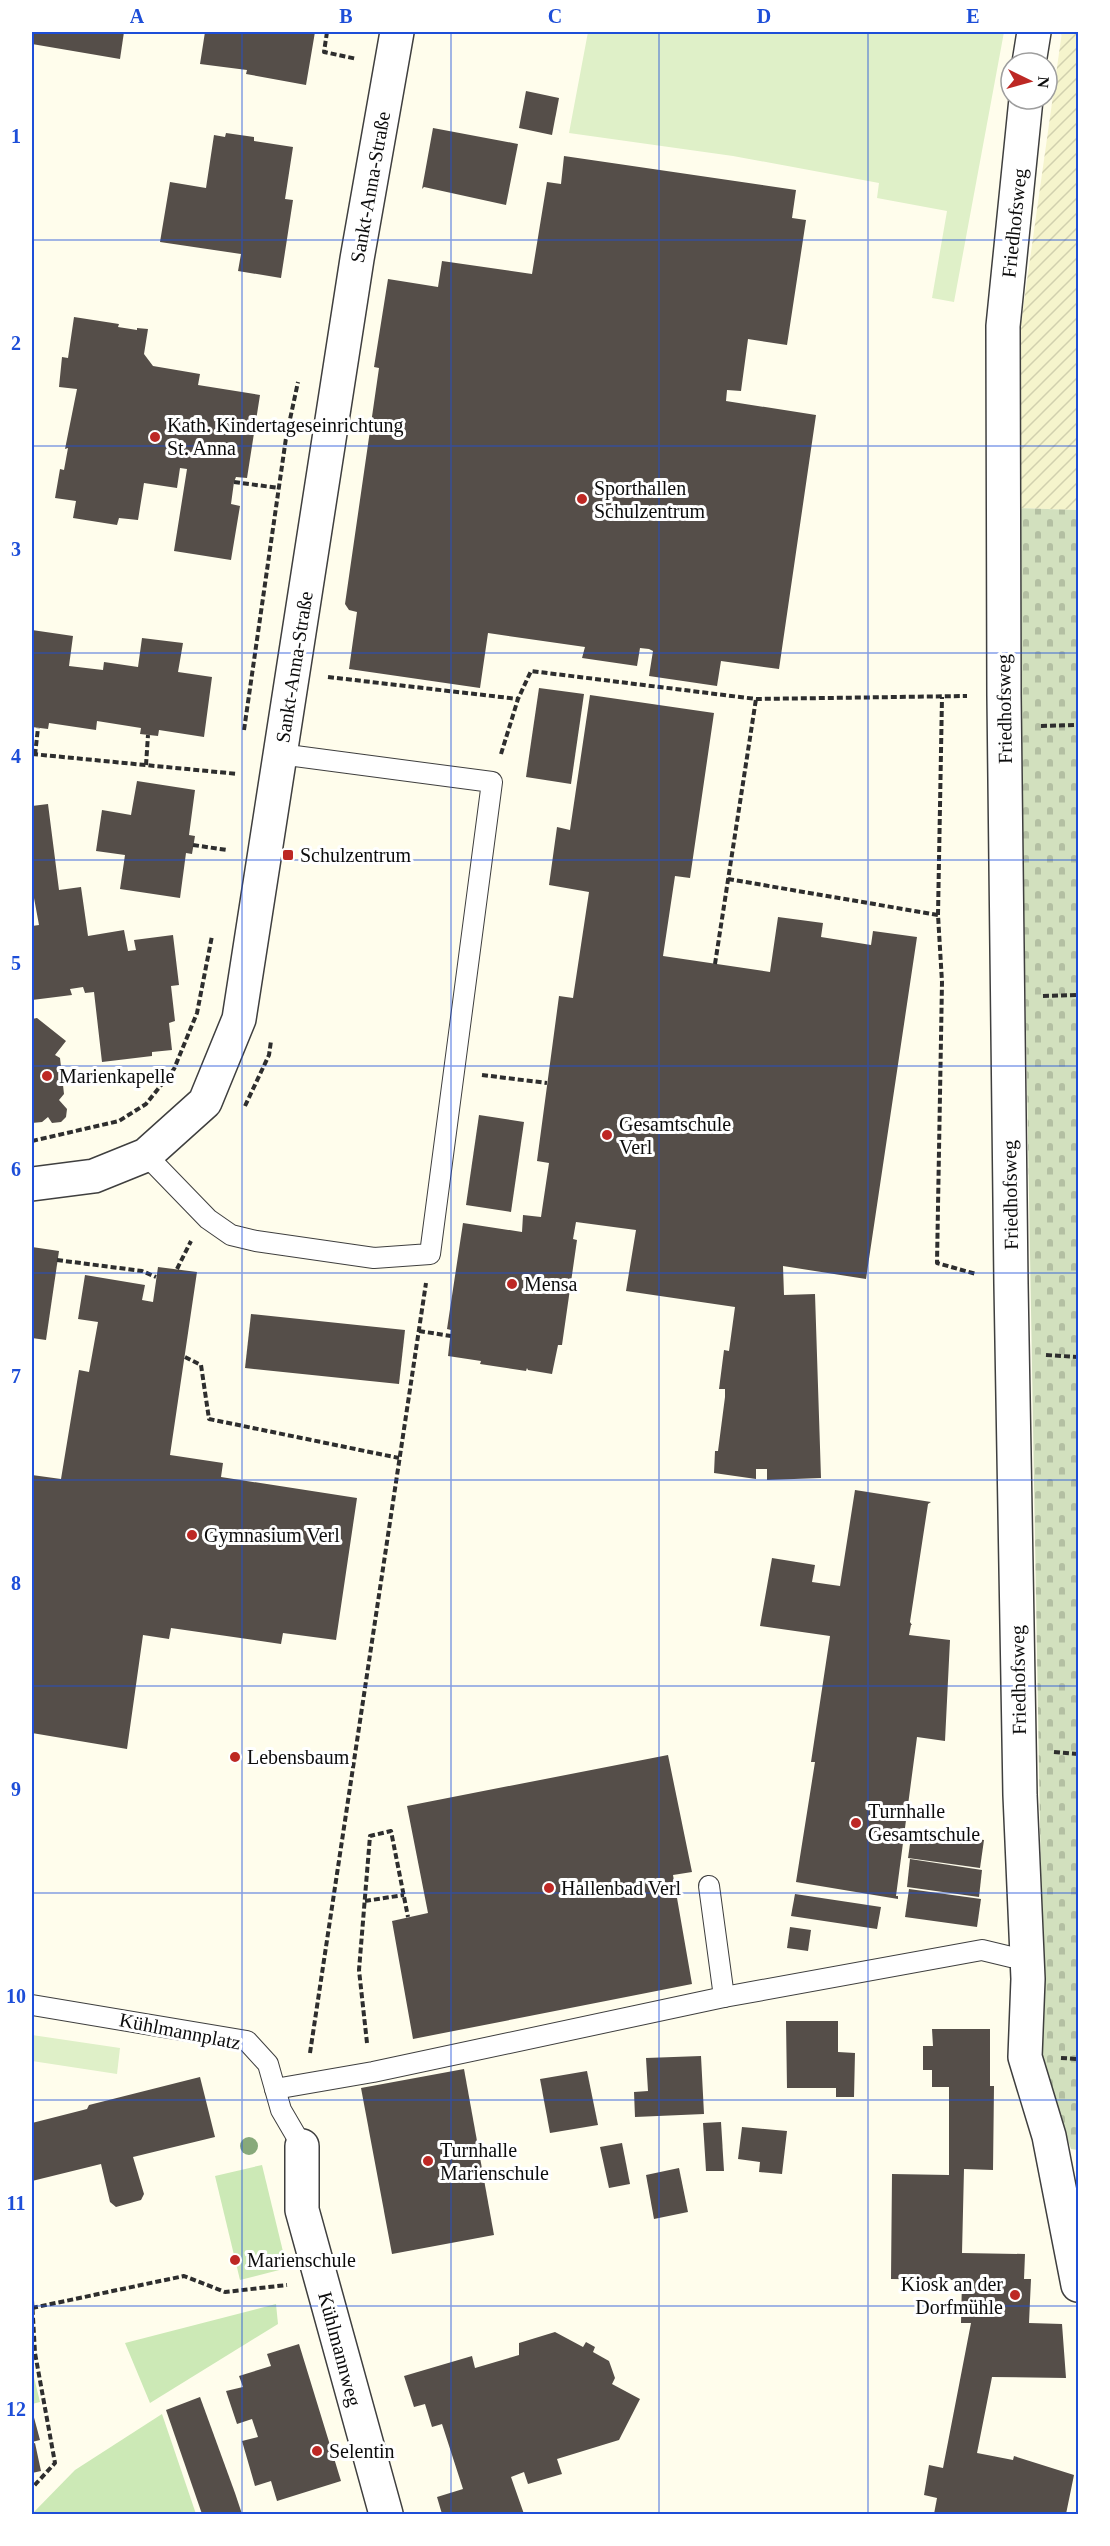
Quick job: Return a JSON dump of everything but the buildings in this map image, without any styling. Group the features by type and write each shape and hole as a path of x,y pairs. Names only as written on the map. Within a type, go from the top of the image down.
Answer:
{"street":[{"name":"Sankt-Anna-Straße","path":"32,1184 94,1176 146,1155 206,1102 239,1019 357,259 397,32"},
{"path":"1031,51 1034,32"},
{"name":"Friedhofsweg","path":"1025,111 1003,326 1004,696 1011,1284 1020,1783 1028,1968 1025,2057 1049,2136 1078,2284"},
{"name":"Kühlmannweg","path":"302,2146 302,2210 386,2514"}],"lane":[{"path":"146,1155 208,1219 231,1235 256,1241 374,1258 430,1254 492,782 280,754"},
{"path":"709,1886 724,1997"},
{"path":"275,2089 373,2072 724,1997 982,1950 1011,1957 1028,1968"},
{"name":"Kühlmannplatz","path":"32,2005 247,2041 268,2064 281,2110 302,2146"}],"path":[{"path":"327,32 324,52 363,60"},
{"path":"243,740 286,438"},
{"path":"234,482 279,488"},
{"path":"492,782 518,699 531,671 756,699 1004,696"},
{"path":"292,673 518,699"},
{"path":"942,697 938,915 942,982 937,1263 1011,1284"},
{"path":"715,964 756,699"},
{"path":"38,728 33,755 238,774"},
{"path":"146,765 148,735"},
{"path":"236,785 240,763"},
{"path":"225,860 228,839"},
{"path":"193,845 227,850"},
{"path":"728,879 938,915"},
{"path":"32,1141 119,1121 146,1104 174,1069 197,1013 213,935"},
{"path":"454,1072 547,1083"},
{"path":"309,2083 310,2051 430,1254"},
{"path":"57,1260 142,1271 156,1277"},
{"path":"419,1331 451,1336"},
{"path":"185,1357 201,1365 209,1419 399,1458"},
{"path":"373,2072 366,2040 359,1970 370,1836 391,1831 408,1917"},
{"path":"365,1901 404,1895"},
{"path":"32,2308 184,2276 225,2292 280,2286 320,2278"},
{"path":"32,2300 35,2353 55,2463 32,2488"}],"green space":[{"path":"588,32 1004,32 954,302 932,298 947,211 877,198 879,183 733,156 569,133"},
{"path":"1062,32 1078,32 1078,510 1017,508 1021,323 1051,111 1059,111 1059,53"},
{"path":"1017,508 1078,510 1078,2150 1071,2149 1041,2059 1042,1940"},
{"path":"32,2035 120,2048 117,2074 32,2061"},
{"path":"262,2165 287,2268 240,2280 215,2176"},
{"path":"276,2304 278,2324 150,2403 125,2343"},
{"path":"32,2369 40,2402 32,2404"},
{"path":"162,2414 196,2514 32,2514 75,2470"}],"place":[{"name":"Kath. Kindertageseinrichtung St. Anna","path":"155,437"},
{"name":"Sporthallen Schulzentrum","path":"582,499"},
{"name":"Schulzentrum","path":"288,855"},
{"name":"Marienkapelle","path":"47,1076"},
{"name":"Gesamtschule Verl","path":"607,1135"},
{"name":"Mensa","path":"512,1284"},
{"name":"Gymnasium Verl","path":"192,1535"},
{"name":"Lebensbaum","path":"235,1757"},
{"name":"Turnhalle Gesamtschule","path":"856,1823"},
{"name":"Hallenbad Verl","path":"549,1888"},
{"name":"Turnhalle Marienschule","path":"428,2161"},
{"name":"Marienschule","path":"235,2260"},
{"name":"Kiosk an der Dorfmühle","path":"1015,2295"},
{"name":"Selentin","path":"317,2451"}]}
